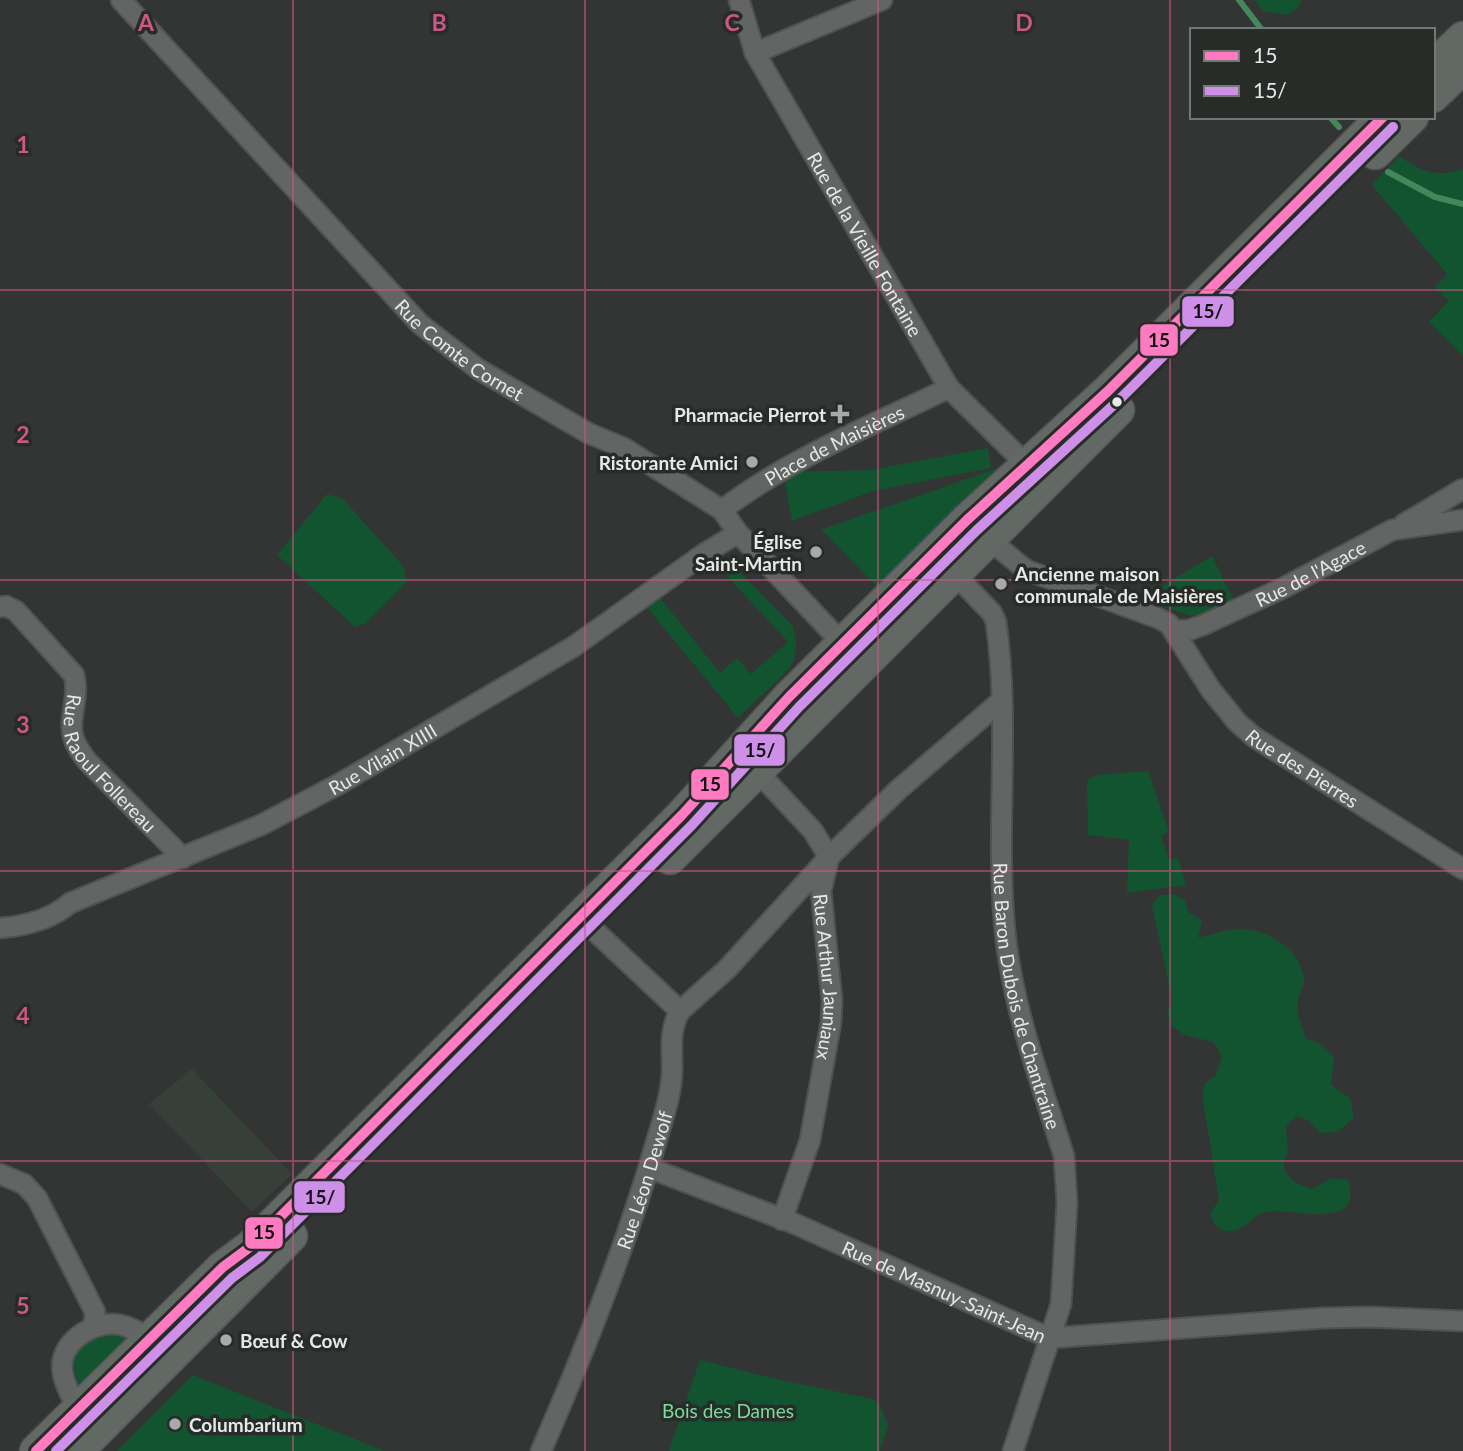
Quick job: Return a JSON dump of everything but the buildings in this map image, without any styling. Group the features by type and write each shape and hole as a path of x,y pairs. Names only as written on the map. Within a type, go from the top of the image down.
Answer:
{"main road":[{"path":"1435,66 1463,38"},
{"path":"1435,94 1463,67"},
{"path":"978,530 1028,466 1108,391 1381,119"},
{"path":"77,1451 757,771 853,655 978,530 1410,119"},
{"path":"36,1451 223,1267 250,1247 620,879 789,697 853,655"}],"street":[{"name":"Rue Comte Cornet","path":"121,0 420,324 478,369 588,433 624,448 722,510 738,533 853,655"},
{"name":"Rue de la Vieille Fontaine","path":"739,0 755,53 949,388 1028,466"},
{"path":"755,53 882,0"},
{"name":"Place de Maisières","path":"722,510 756,486 816,453 949,388"},
{"name":"Rue de l'Agace","path":"1174,631 1203,625 1283,588 1463,489"},
{"name":"Rue de l'Agace","path":"1392,530 1463,520"},
{"path":"978,530 1026,570 1158,618 1169,624 1174,631"},
{"name":"Rue Vilain XIIII","path":"0,929 58,914 70,903 129,877 183,858 261,825 427,734 573,648 705,553 738,533"},
{"name":"Rue Baron Dubois de Chantraine","path":"945,563 992,613 996,622 1001,701 1003,906 1006,941 1019,1007 1064,1156 1067,1180 1061,1304 1013,1451"},
{"name":"Rue Raoul Follereau","path":"0,607 6,606 16,611 74,675 78,688 72,734 78,749 183,858"},
{"name":"Rue des Pierres","path":"1174,631 1211,690 1237,722 1254,737 1463,869"},
{"name":"Rue Arthur Jauniaux","path":"680,1011 727,969 829,857 898,790 1001,701"},
{"path":"757,771 813,831 829,857"},
{"name":"Rue Arthur Jauniaux","path":"782,1220 810,1140 831,1022 832,1000 821,891 829,857"},
{"path":"596,932 680,1011"},
{"name":"Rue Léon Dewolf","path":"541,1451 615,1268 649,1168 670,1093 671,1033 680,1011"},
{"name":"Rue de Masnuy-Saint-Jean","path":"649,1168 782,1220 1049,1338 1322,1318 1463,1321"},
{"path":"0,1174 24,1184 37,1198 95,1312 94,1325"},
{"path":"78,1410 62,1372 64,1361 77,1336 94,1325 122,1325 150,1340 151,1377"}],"shaded area":[{"path":"192,1069 292,1174 252,1212 149,1104"}],"green space":[{"path":"1255,0 1302,0 1297,8 1287,15 1263,11"},
{"path":"1399,156 1414,166 1437,173 1463,169 1463,356 1429,322 1449,301 1435,287 1447,274 1372,185"},
{"path":"988,448 991,468 873,491 792,521 783,472 870,470"},
{"path":"1007,465 878,588 821,529 823,529"},
{"path":"327,494 343,499 404,567 407,582 365,624 355,627 277,555"},
{"path":"1212,556 1233,599 1201,615 1192,616 1151,603 1164,585"},
{"path":"726,558 793,626 796,642 795,657 789,669 738,718 641,600 654,590 720,673 737,658 751,674 788,642 715,563"},
{"path":"1148,771 1169,832 1161,836 1169,860 1178,858 1186,885 1127,893 1129,840 1088,835 1087,781 1095,775"},
{"path":"1174,894 1185,901 1188,912 1202,920 1198,938 1230,930 1252,930 1282,944 1297,960 1304,980 1298,1006 1306,1038 1320,1044 1334,1056 1331,1085 1351,1099 1354,1118 1337,1132 1320,1133 1308,1120 1296,1116 1286,1127 1288,1152 1284,1160 1284,1170 1296,1183 1312,1189 1332,1178 1348,1180 1350,1196 1346,1207 1323,1214 1266,1212 1234,1231 1221,1230 1216,1226 1210,1214 1219,1200 1202,1094 1205,1083 1216,1075 1222,1057 1213,1042 1185,1035 1171,1026 1167,1013 1172,1000 1152,905 1160,895"},
{"path":"108,1333 125,1335 134,1341 85,1393 75,1373 76,1352 86,1341"},
{"name":"Bois des Dames","path":"700,1360 873,1399 880,1405 888,1426 880,1451 669,1451"},
{"path":"193,1375 385,1451 117,1451"}],"waterway":[{"path":"1239,0 1260,28"},
{"path":"1332,119 1339,127"},
{"path":"1388,172 1435,197 1463,204"}],"transit line":[{"name":"15","path":"36,1451 223,1267 250,1247 682,815 789,697 967,520 1108,391 1381,119"},
{"name":"15/","path":"56,1451 232,1278 260,1257 692,825 799,707 977,530 1118,401 1393,127"}],"place":[{"name":"Pharmacie Pierrot","path":"840,414"},
{"name":"Ristorante Amici","path":"752,462"},
{"name":"Église Saint-Martin","path":"816,552"},
{"name":"Ancienne maison communale de Maisières","path":"1001,584"},
{"name":"Bœuf & Cow","path":"226,1340"},
{"name":"Columbarium","path":"175,1424"}]}
